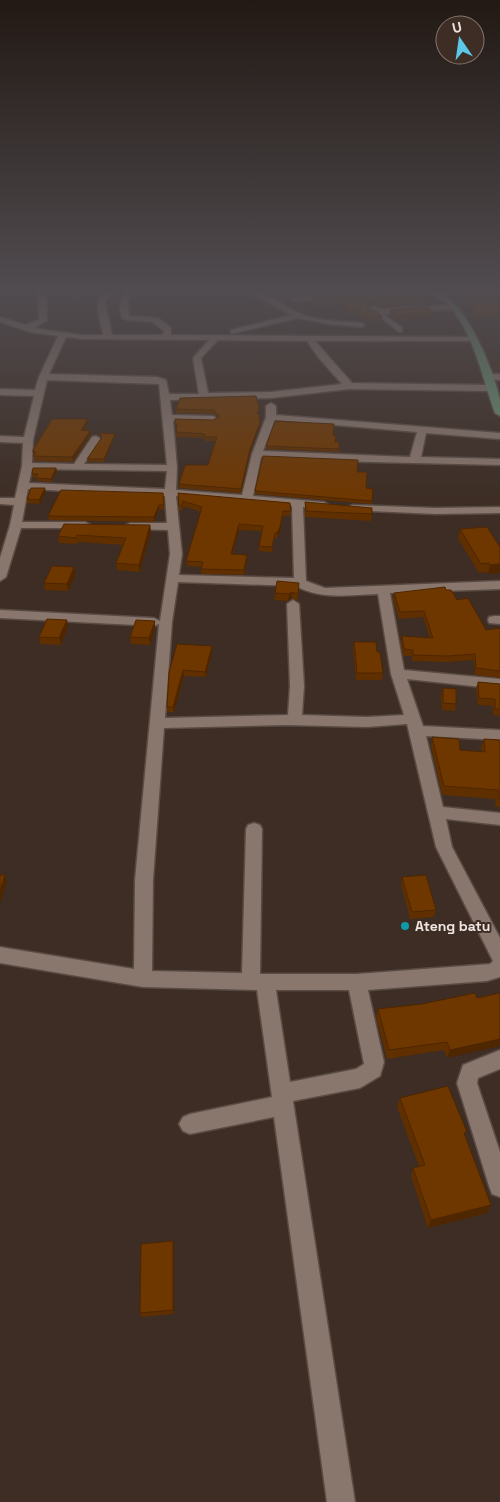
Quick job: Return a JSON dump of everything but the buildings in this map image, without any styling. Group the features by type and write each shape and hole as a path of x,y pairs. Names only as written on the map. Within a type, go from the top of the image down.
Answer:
{"main road":[{"path":"480,360 500,413"}],"street":[{"path":"1,572 16,524 27,466 28,440 42,377 50,360"},
{"path":"197,360 204,395"},
{"path":"325,360 349,386"},
{"path":"42,377 159,380 163,382 172,468 170,492 176,554 166,622 144,880 143,979"},
{"path":"487,377 500,377"},
{"path":"165,396 270,395 349,386 490,388"},
{"path":"0,392 39,393"},
{"path":"247,498 257,454 271,417 270,395"},
{"path":"271,417 500,436"},
{"path":"168,418 213,418"},
{"path":"415,459 422,430"},
{"path":"0,439 28,440"},
{"path":"77,467 96,439"},
{"path":"257,454 329,458 500,462"},
{"path":"27,466 172,468"},
{"path":"22,486 170,492 418,511 500,510"},
{"path":"0,501 20,502"},
{"path":"297,503 300,583"},
{"path":"16,524 94,525"},
{"path":"114,526 174,527"},
{"path":"173,578 300,583 311,589 325,592 500,585"},
{"path":"383,589 398,674 414,725 444,847 500,956"},
{"path":"293,604 298,686 295,720"},
{"path":"0,614 166,622"},
{"path":"398,674 500,684"},
{"path":"157,723 295,720 367,722 414,725 500,735"},
{"path":"436,812 500,819"},
{"path":"254,830 258,982 283,1099 342,1502"},
{"path":"0,955 143,979 258,982 357,982 487,973 496,970 500,966"},
{"path":"190,1124 360,1078 373,1070 374,1062 357,982"},
{"path":"500,1059 470,1072 467,1083 500,1186"}],"place":[{"name":"Ateng batu","path":"405,926"}]}
